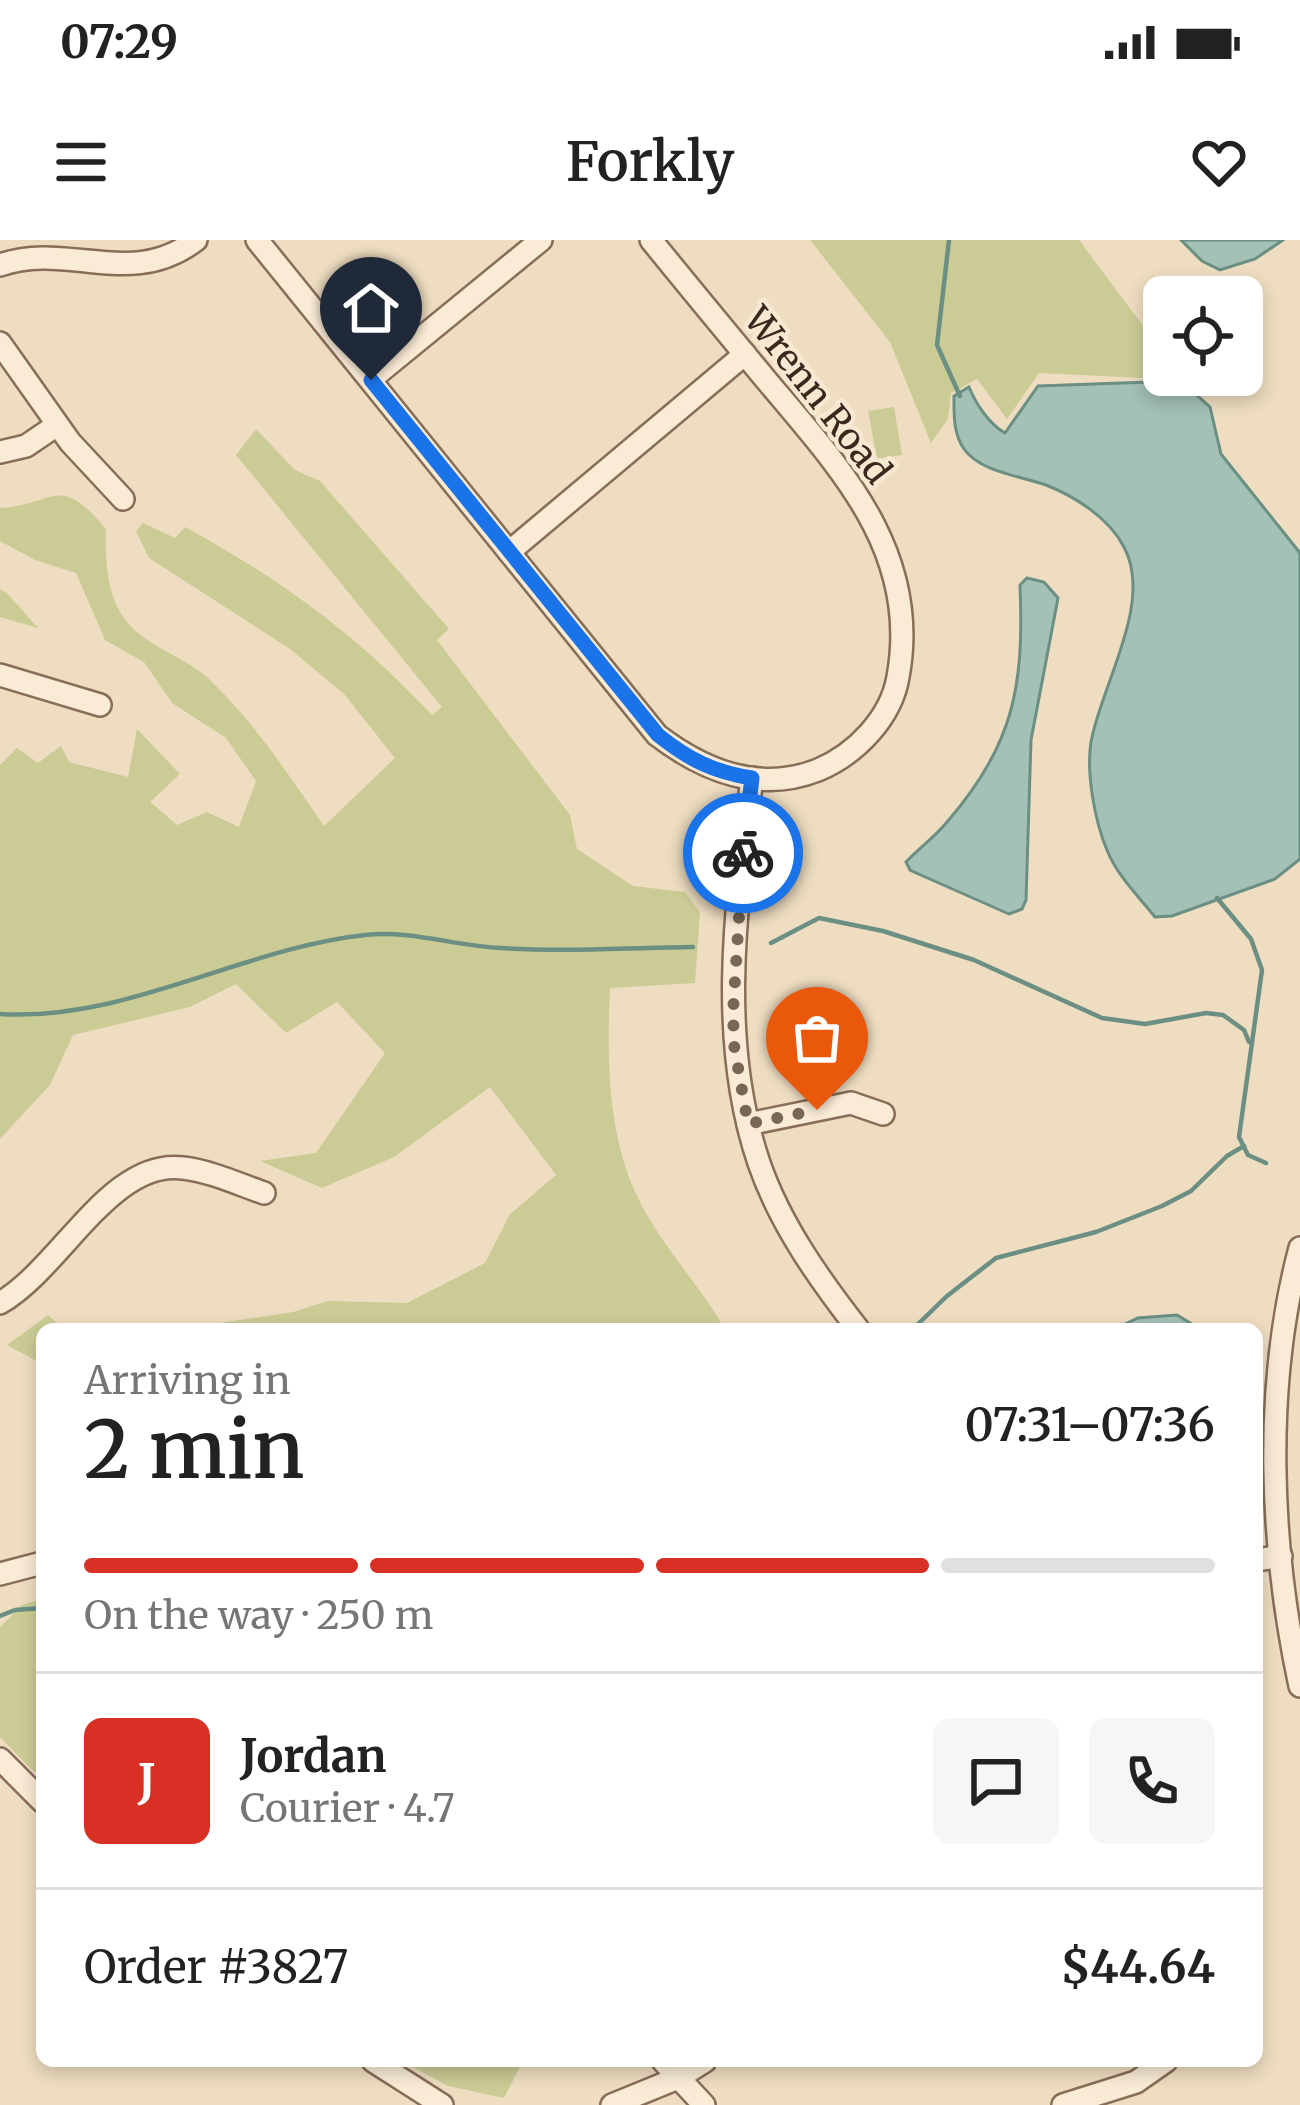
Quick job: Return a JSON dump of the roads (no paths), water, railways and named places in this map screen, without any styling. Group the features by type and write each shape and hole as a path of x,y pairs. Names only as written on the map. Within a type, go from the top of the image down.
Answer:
{"street":[{"path":"0,265 39,257 130,264 173,255 196,240"},
{"name":"Wrenn Road","path":"257,240 658,735 686,757 719,773 797,778 837,762 869,733 895,695 904,643 899,594 888,553 844,472 650,240"},
{"path":"371,380 542,240"},
{"path":"0,343 57,425 123,499"},
{"path":"508,552 745,354"},
{"path":"0,452 26,446 57,425"},
{"path":"0,675 100,705"},
{"path":"752,778 733,978 734,1045 748,1124 760,1167 787,1227 854,1323"},
{"path":"748,1124 851,1103 883,1114"},
{"path":"0,1303 44,1270 116,1189 150,1169 182,1167 264,1193"},
{"path":"1300,1248 1284,1333 1275,1422 1281,1556 1300,1687"},
{"path":"1263,1559 1281,1556"},
{"path":"0,1574 36,1565"},
{"path":"0,1759 36,1795"},
{"path":"383,2067 442,2105"},
{"path":"1063,2105 1136,2082 1157,2067"},
{"path":"612,2105 670,2069 704,2105"}],"waterway":[{"path":"949,240 937,345 960,396"},
{"path":"1217,898 1251,939 1262,970 1239,1137 1248,1155 1266,1163"},
{"path":"771,943 819,918 883,931 974,960 1102,1018 1145,1024 1206,1013 1223,1015 1244,1030 1249,1042"},
{"path":"0,1014 93,1007 319,942 365,935 525,949 693,947"},
{"path":"919,1323 996,1258 1096,1232 1162,1206 1191,1191 1244,1146"},
{"path":"0,1616 36,1608"}]}
